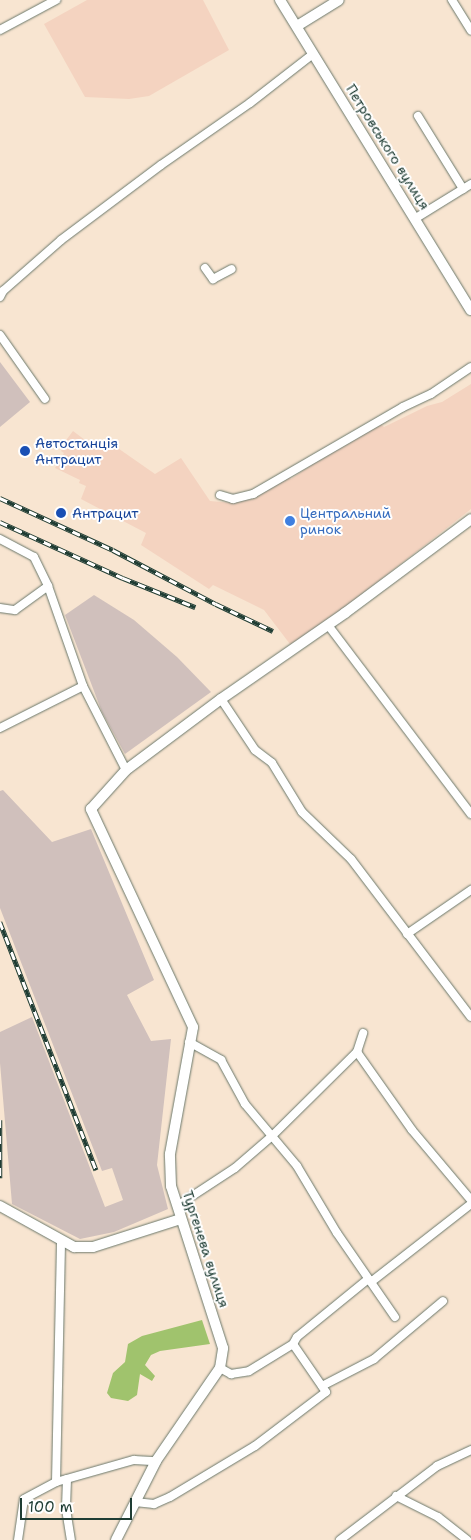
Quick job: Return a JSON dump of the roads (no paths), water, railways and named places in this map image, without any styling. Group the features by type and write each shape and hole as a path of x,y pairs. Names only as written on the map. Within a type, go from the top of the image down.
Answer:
{"street":[{"path":"0,30 56,0"},
{"name":"Петровського вулиця","path":"280,0 471,310"},
{"path":"296,26 339,0"},
{"path":"452,0 471,30"},
{"path":"0,297 3,291 61,240 161,165 250,103 313,54"},
{"path":"418,116 463,189"},
{"path":"416,218 471,184"},
{"path":"205,268 213,279 232,269"},
{"path":"0,335 46,399"},
{"path":"220,495 232,499 253,494 403,407 431,394 471,367"},
{"path":"0,538 34,558 48,586 83,686 126,770 221,699 328,625 471,520"},
{"path":"0,608 16,610 48,586"},
{"path":"328,625 471,814"},
{"path":"0,728 83,686"},
{"path":"221,699 255,750 272,764 302,812 351,859 471,1017"},
{"name":"Тургенева вулиця","path":"126,770 91,809 193,1027 170,1154 172,1186 180,1219 223,1348 220,1368"},
{"path":"407,934 471,890"},
{"path":"177,1206 235,1168 272,1136 357,1052 362,1032"},
{"path":"189,1042 220,1060 245,1104 297,1166 337,1233 395,1317"},
{"path":"116,1540 156,1462 220,1368 231,1374 250,1371 293,1344 297,1337 471,1202 412,1130 357,1052"},
{"path":"0,1206 74,1247 93,1247 180,1219"},
{"path":"56,1482 60,1240"},
{"path":"322,1386 374,1359 443,1301"},
{"path":"135,1502 154,1504 255,1446 326,1392 293,1344"},
{"path":"340,1540 437,1466 471,1450"},
{"path":"18,1540 24,1499 56,1482 134,1460 156,1462"},
{"path":"67,1479 66,1509 71,1540"},
{"path":"396,1496 438,1516 467,1540"}],"railway":[{"path":"0,498 113,550 216,604 273,631"},
{"path":"0,522 123,578 195,607"},
{"path":"0,922 96,1170"},
{"path":"0,1120 0,1178"}],"place":[{"name":"Автостанція Антрацит","path":"25,451"},
{"name":"Антрацит","path":"61,513"},
{"name":"Центральний ринок","path":"290,521"}]}
